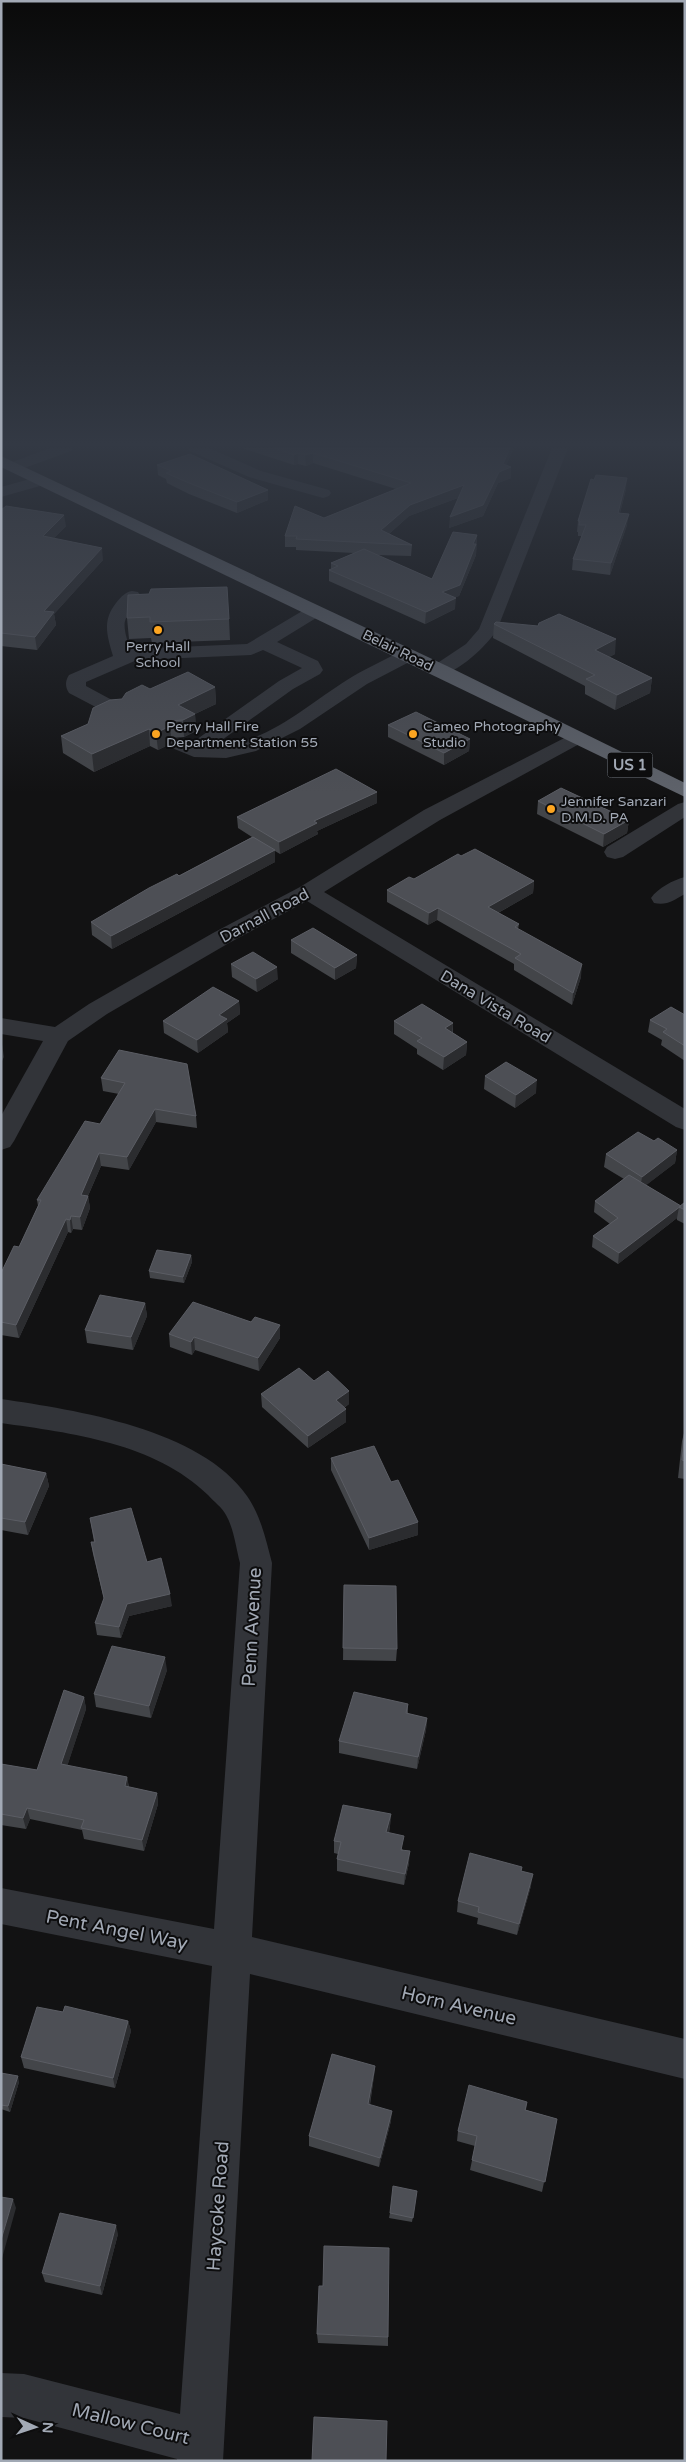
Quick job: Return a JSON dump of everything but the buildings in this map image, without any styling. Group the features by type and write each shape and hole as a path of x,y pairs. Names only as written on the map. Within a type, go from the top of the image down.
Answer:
{"highway":[{"name":"Belair Road","path":"214,563 440,670 685,791"}],"street":[{"path":"440,670 473,648 488,630 515,563"},
{"path":"123,657 113,623 118,610 132,596"},
{"path":"116,710 76,689 76,679 123,657 134,654 251,649 315,611"},
{"path":"262,642 311,665 313,670 186,748 225,752 259,744 355,683 408,655"},
{"name":"Darnall Road","path":"1,1141 59,1036 106,1004 221,938 308,892 432,816 576,738"},
{"path":"615,852 685,808"},
{"path":"662,898 685,884"},
{"name":"Dana Vista Road","path":"308,892 685,1121"},
{"path":"1,1026 59,1036"},
{"name":"Penn Avenue","path":"1,1411 100,1430 159,1448 188,1463 214,1480 233,1500 245,1522 256,1562 233,1951"},
{"name":"Pent Angel Way","path":"1,1906 233,1951"},
{"name":"Horn Avenue","path":"233,1951 685,2059"},
{"name":"Haycoke Road","path":"201,2451 233,1951"},
{"name":"Mallow Court","path":"1,2395 24,2396 201,2451"}],"place":[{"name":"Perry Hall School","path":"158,630"},
{"name":"Perry Hall Fire Department Station 55","path":"156,734"},
{"name":"Cameo Photography Studio","path":"413,734"},
{"name":"Jennifer Sanzari D.M.D. PA","path":"551,809"}]}
